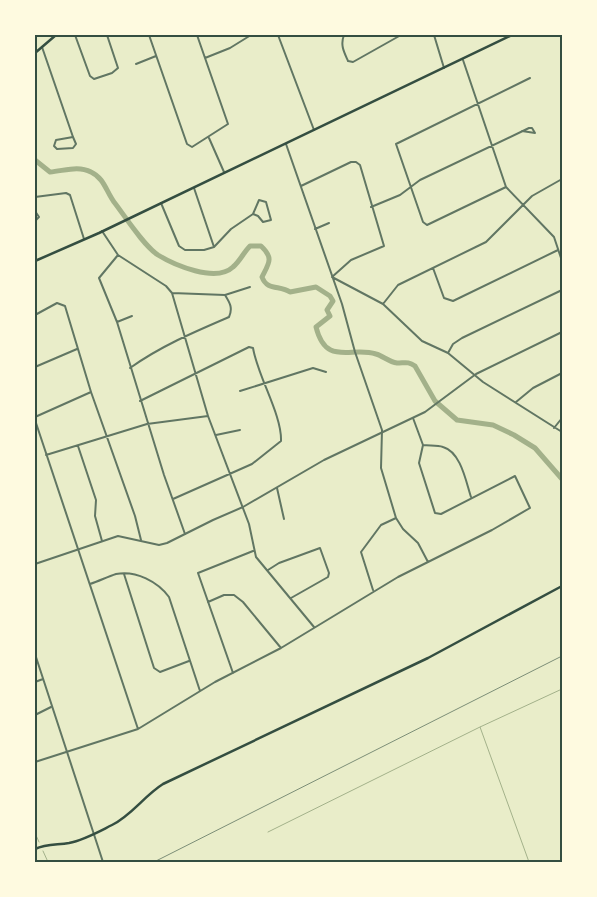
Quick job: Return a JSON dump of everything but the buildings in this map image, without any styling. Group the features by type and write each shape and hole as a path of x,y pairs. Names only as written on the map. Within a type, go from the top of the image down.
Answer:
{"main road":[{"path":"35,53 56,35"},
{"path":"35,261 224,174 512,35"},
{"path":"35,849 46,845 78,841 93,834 121,820 152,791 163,784 428,658 562,586"}],"street":[{"path":"75,35 90,76 94,79 112,73 118,68 107,35"},
{"path":"149,35 187,144 192,147 227,126 228,121 197,35"},
{"path":"205,58 229,48 251,35"},
{"path":"278,35 314,130"},
{"path":"344,35 343,51 348,61 353,62 401,35"},
{"path":"434,35 444,68"},
{"path":"42,47 76,144 73,148 57,149 54,146 56,140 73,137"},
{"path":"136,64 156,56"},
{"path":"462,60 506,187 554,237 562,261"},
{"path":"506,187 427,225 423,222 396,144 530,78"},
{"path":"370,207 400,195 420,180 522,131 532,128 535,133 522,131"},
{"path":"209,138 224,174"},
{"path":"286,144 382,430 381,468 396,518 403,529 418,543 428,562"},
{"path":"301,187 356,162 360,165 370,207 384,246 351,260 332,277"},
{"path":"383,304 398,285 486,242 532,196 562,179"},
{"path":"194,188 214,247"},
{"path":"35,197 70,195 84,239"},
{"path":"161,203 179,246 185,250 204,250 214,247 231,229 253,214 257,201 263,199 269,209 271,220 264,222 253,214"},
{"path":"35,211 39,217 35,221"},
{"path":"315,229 329,223"},
{"path":"102,231 118,255 166,286 172,293 208,416 249,524 253,550 259,563 314,627"},
{"path":"433,268 444,298 453,301 558,250"},
{"path":"118,255 100,278 185,534"},
{"path":"332,277 383,304 422,341 448,352 476,374 482,382 562,432"},
{"path":"172,293 225,295 250,287"},
{"path":"448,352 453,344 462,338 562,290"},
{"path":"130,368 145,357 185,335 229,317 232,311 225,295"},
{"path":"35,315 58,303 65,306 77,349 135,516 141,540"},
{"path":"116,322 132,316"},
{"path":"35,564 118,536 159,545 185,534 243,507 324,460 382,430 414,418 476,374 562,332"},
{"path":"140,401 196,375 248,347 253,348 263,383 275,413 282,441 252,464 229,472 173,499"},
{"path":"35,367 77,349"},
{"path":"240,391 313,368 326,372"},
{"path":"516,402 533,388 562,373"},
{"path":"91,392 35,419 138,729"},
{"path":"46,456 148,424 208,416"},
{"path":"35,762 138,729 200,691 281,648 373,590 530,508 514,476 471,498 435,513 419,463 423,445 414,418"},
{"path":"554,428 562,418"},
{"path":"215,436 240,430"},
{"path":"423,445 444,447 452,453 459,461 471,498"},
{"path":"78,446 96,500 95,516 102,541"},
{"path":"276,488 284,519"},
{"path":"373,590 361,552 381,525 396,518"},
{"path":"267,571 279,563 320,548 329,573 328,576 291,598"},
{"path":"233,673 198,573 253,550"},
{"path":"90,584 124,574 146,578 161,586 169,597 200,691"},
{"path":"124,574 154,668 160,672 189,661"},
{"path":"208,602 224,595 234,595 243,602 281,648"},
{"path":"35,654 102,862"},
{"path":"35,682 43,679"},
{"path":"35,715 52,707"}],"waterway":[{"path":"35,160 50,172 81,169 95,175 102,181 114,202 146,244 158,255 184,267 206,273 226,271 235,265 250,246 261,246 269,257 262,277 267,284 290,292 316,287 330,296 333,301 327,310 330,316 316,327 320,339 326,347 340,352 367,352 397,363 413,364 435,401 457,420 493,425 514,435 535,448 562,479"},
{"path":"529,862 480,727 562,689"},
{"path":"268,832 480,727"},
{"path":"35,833 39,842"},
{"path":"43,851 48,862"}],"railway":[{"path":"154,862 562,656"}]}
